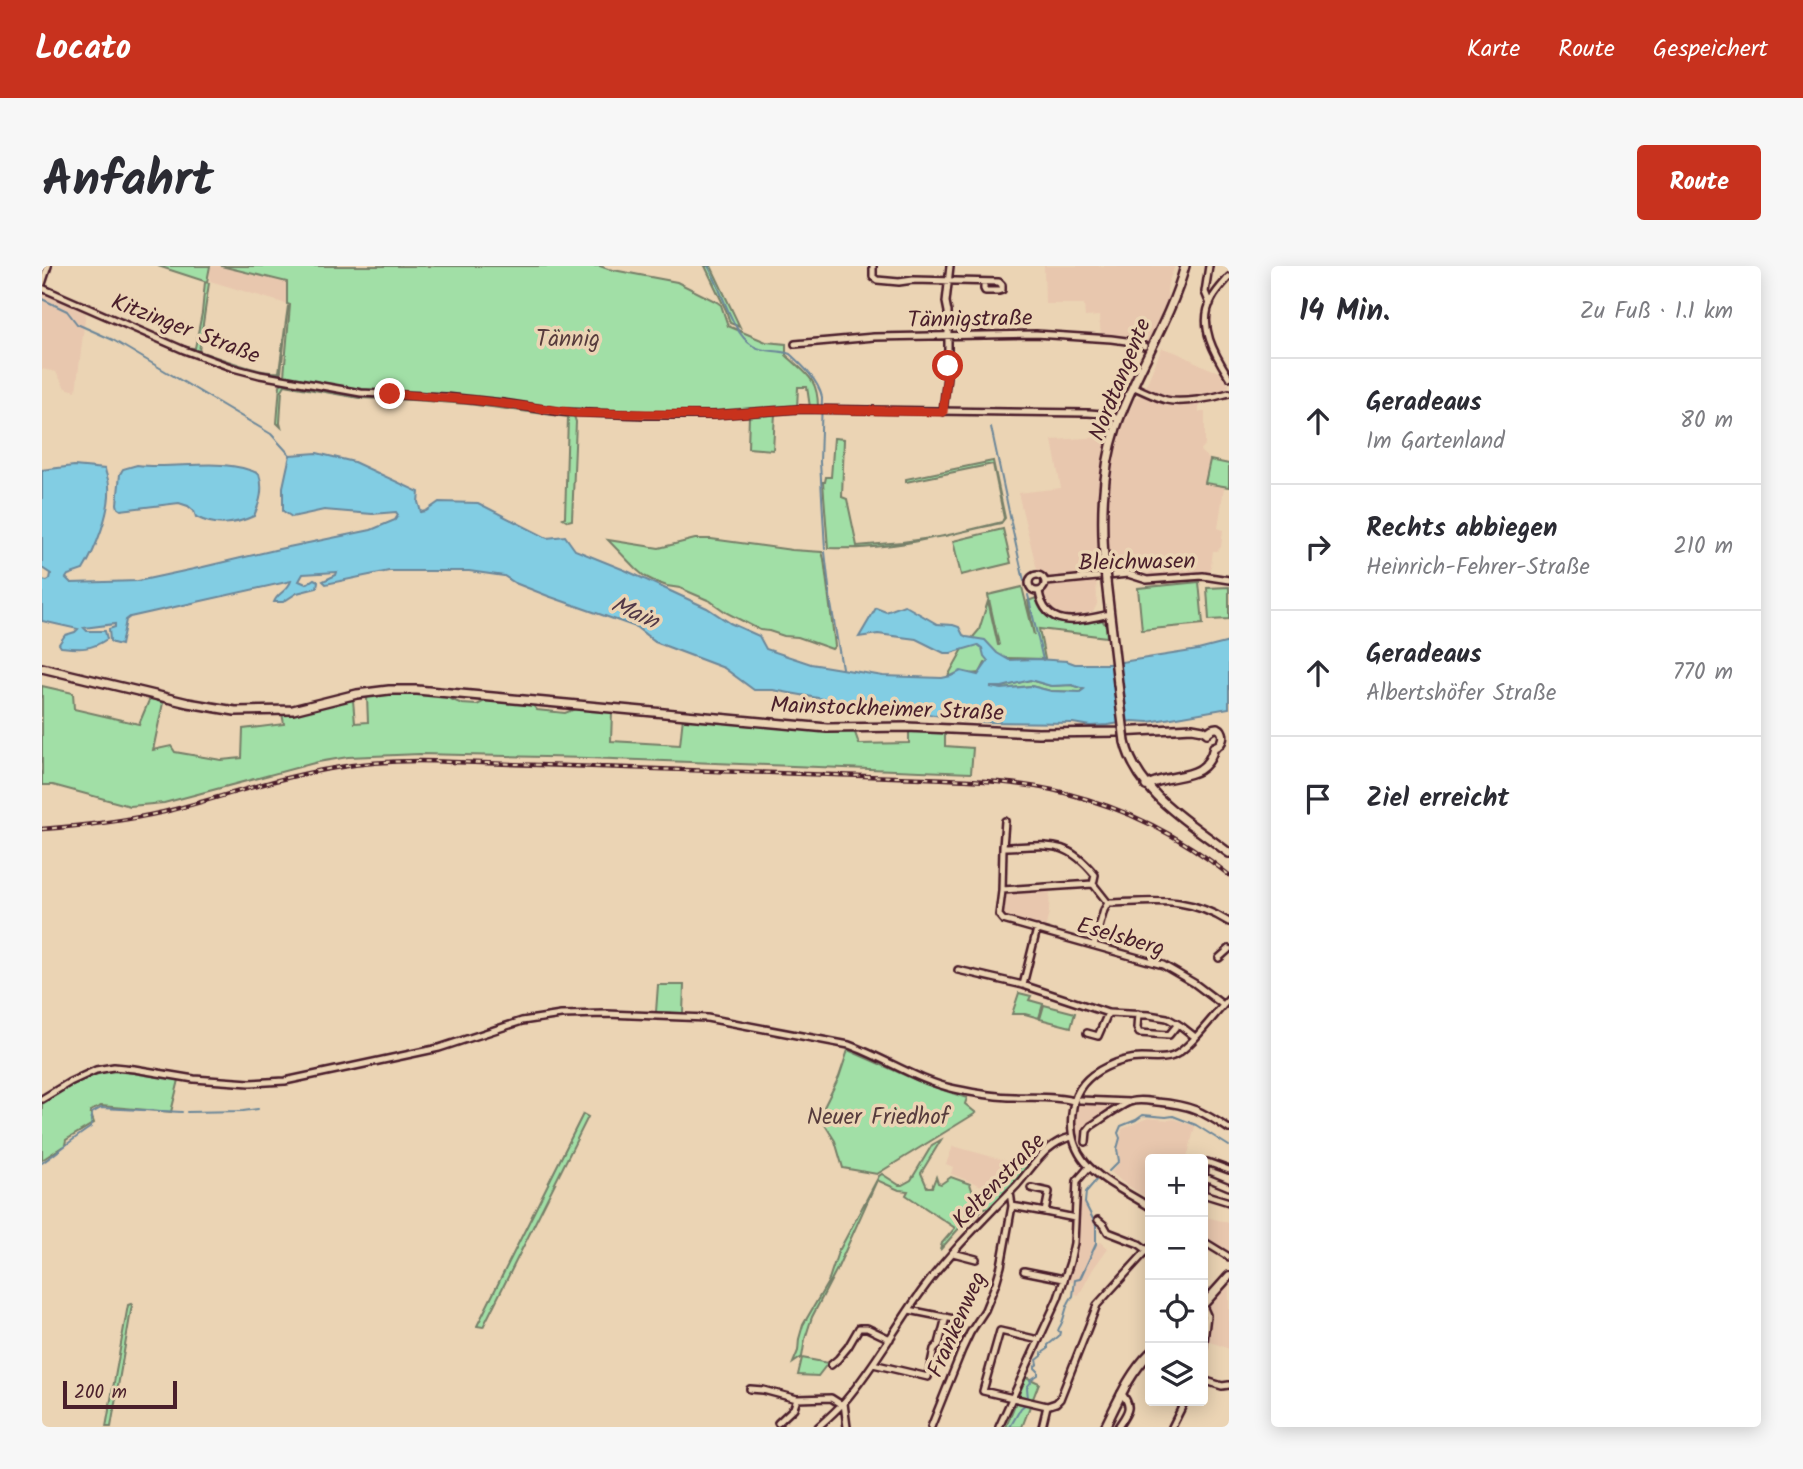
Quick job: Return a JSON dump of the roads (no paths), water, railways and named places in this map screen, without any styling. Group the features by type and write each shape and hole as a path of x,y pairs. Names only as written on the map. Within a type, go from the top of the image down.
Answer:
{"main road":[{"name":"Nordtangente","path":"1146,786 1132,764 1125,742 1105,570 1103,495 1107,465 1119,419 1177,290 1185,266"},
{"name":"Mainstockheimer Straße","path":"42,668 188,703 235,711 293,710 357,694 417,690 827,728 1060,733 1192,728 1207,733"},
{"path":"1212,728 1219,728 1227,737 1222,745 1214,747 1207,742 1207,733 1212,728"},
{"path":"1214,747 1212,758 1199,771 1146,786 1162,802 1229,853"},
{"path":"1208,1300 1229,1276"},
{"path":"1105,1427 1121,1393 1145,1358"}],"street":[{"path":"42,286 48,266"},
{"path":"873,266 873,276 877,280 984,282"},
{"path":"943,412 948,366 946,302 950,266"},
{"path":"1209,266 1205,292 1211,301"},
{"path":"1229,277 1211,301 1205,320 1215,354 1229,377"},
{"name":"Kitzinger Straße","path":"42,286 184,350 233,368 361,393 446,397 577,413 704,415 822,409 1088,412 1119,419"},
{"name":"Tännigstraße","path":"795,344 874,337 1036,334 1074,335 1135,342 1144,346"},
{"path":"1133,387 1168,401 1229,393"},
{"name":"Bleichwasen","path":"1046,582 1128,574 1147,580 1203,576 1229,580"},
{"name":"Bleichwasen","path":"1035,575 1044,578 1046,582 1044,589 1039,592 1031,589 1029,584 1035,575"},
{"path":"1039,592 1045,609 1059,619 1078,620 1110,614"},
{"path":"1005,821 1002,890 1093,884"},
{"path":"1003,847 1056,846 1067,849 1096,875 1093,884"},
{"path":"1093,884 1108,904 1094,945"},
{"name":"Eselsberg","path":"1002,890 1000,918 1163,965 1194,983 1223,1005"},
{"path":"1108,904 1176,901 1208,910 1229,922"},
{"path":"1023,985 1037,929"},
{"path":"1219,958 1229,948"},
{"path":"958,970 1023,985 1108,1013 1167,1018 1195,1037"},
{"path":"1145,1204 1089,1167 1076,1150 1071,1126 1077,1101 1088,1078 1107,1066 1129,1059 1167,1058 1181,1052 1229,999"},
{"path":"1087,1033 1098,1036 1108,1013"},
{"path":"42,1099 96,1070 114,1067 194,1079 250,1083 285,1081 439,1048 522,1021 585,1014 692,1017 722,1021 849,1045 951,1088 1012,1097 1077,1101 1138,1100 1178,1104 1200,1111 1229,1129"},
{"path":"1138,1014 1137,1028 1139,1033 1144,1035 1170,1035 1178,1024"},
{"path":"1086,1142 1087,1131 1091,1126 1130,1102"},
{"name":"Keltenstraße","path":"818,1427 843,1404 932,1277 953,1253 1052,1144 1072,1137"},
{"path":"1208,1161 1229,1170"},
{"path":"999,1427 1058,1298 1074,1243 1077,1181 1089,1167"},
{"path":"1208,1178 1229,1187"},
{"path":"1031,1188 1049,1192 1045,1212"},
{"name":"Frankenweg","path":"931,1427 962,1350 993,1292 1001,1266 1012,1206 1010,1192"},
{"path":"1208,1195 1229,1202"},
{"path":"1012,1206 1076,1218"},
{"path":"1098,1220 1108,1232 1145,1247"},
{"path":"1208,1244 1229,1257"},
{"name":"Keltenstraße","path":"953,1253 976,1259"},
{"path":"1039,1340 1000,1331 983,1391 1047,1406 1056,1403 1060,1399 1097,1306 1145,1253"},
{"path":"1024,1271 1064,1279"},
{"name":"Frankenweg","path":"909,1310 959,1320"},
{"name":"Frankenweg","path":"873,1364 928,1377 934,1349 939,1344 946,1317"},
{"path":"831,1365 848,1347 859,1328 867,1328 890,1339"},
{"path":"1208,1382 1222,1386 1229,1385"},
{"path":"750,1389 797,1399 831,1398 843,1404 847,1427"},
{"path":"1118,1427 1129,1407 1127,1399 1121,1393"},
{"path":"778,1423 794,1408 797,1399"},
{"path":"1042,1427 1047,1406"},
{"path":"1172,1427 1182,1406"}],"water":[{"name":"Main","path":"317,453 354,462 419,492 421,512 439,502 478,503 547,538 565,536 575,550 707,608 730,623 759,636 766,649 811,664 883,676 942,678 961,671 978,675 988,661 978,645 944,653 916,639 878,634 859,637 876,608 886,612 904,605 937,624 959,627 967,637 985,640 997,653 1009,660 1109,664 1198,650 1229,642 1229,708 1149,722 1132,721 1090,726 1073,723 986,722 773,690 754,690 724,668 655,642 636,627 548,596 504,576 469,571 389,571 326,584 323,581 337,572 303,574 299,581 306,584 314,579 318,581 317,588 297,593 283,602 274,602 291,581 130,617 126,620 121,645 110,641 109,629 115,627 115,624 84,628 87,631 105,631 107,639 96,645 61,647 59,644 65,635 78,629 42,621 42,580 50,579 51,574 42,568 42,470 74,466 105,469 108,480 108,506 102,529 83,570 66,578 71,583 138,581 371,530 395,520 398,515 396,512 372,514 324,510 292,517 283,511 283,487 290,455","holes":["1030,680 1051,686 1072,685 1084,689 1080,692 1051,691 1031,686 1002,689 990,687"]},
{"path":"137,465 215,465 245,469 259,474 261,490 258,506 254,516 225,524 196,517 188,506 179,503 121,510 117,504 120,474 123,469"}],"waterway":[{"path":"708,266 733,321 745,340 758,348 790,354 809,374 820,391 820,462 825,549"},
{"path":"42,299 67,311 77,324 113,340 271,434 290,455"},
{"path":"991,427 1011,521"},
{"path":"1011,523 1024,581"},
{"path":"825,552 842,668"},
{"path":"1028,595 1043,660"},
{"path":"42,1163 91,1127 92,1113 101,1108 182,1112"},
{"path":"187,1112 258,1109"},
{"path":"1109,1171 1119,1161 1117,1149 1121,1126 1143,1115 1173,1116 1196,1125 1229,1146"},
{"path":"1028,1399 1027,1387 1030,1380 1038,1375 1035,1368 1037,1360 1059,1336 1059,1328 1073,1296 1075,1280 1080,1279 1096,1244 1096,1225 1085,1203 1086,1192 1098,1178"},
{"path":"1010,1427 1026,1404"}],"railway":[{"path":"42,829 149,815 313,772 393,762 437,761 976,780 1048,789 1087,799 1131,815 1192,848 1229,875"}],"park label":[{"name":"Tännig","path":"568,338"},
{"name":"Neuer Friedhof","path":"878,1116"}]}
